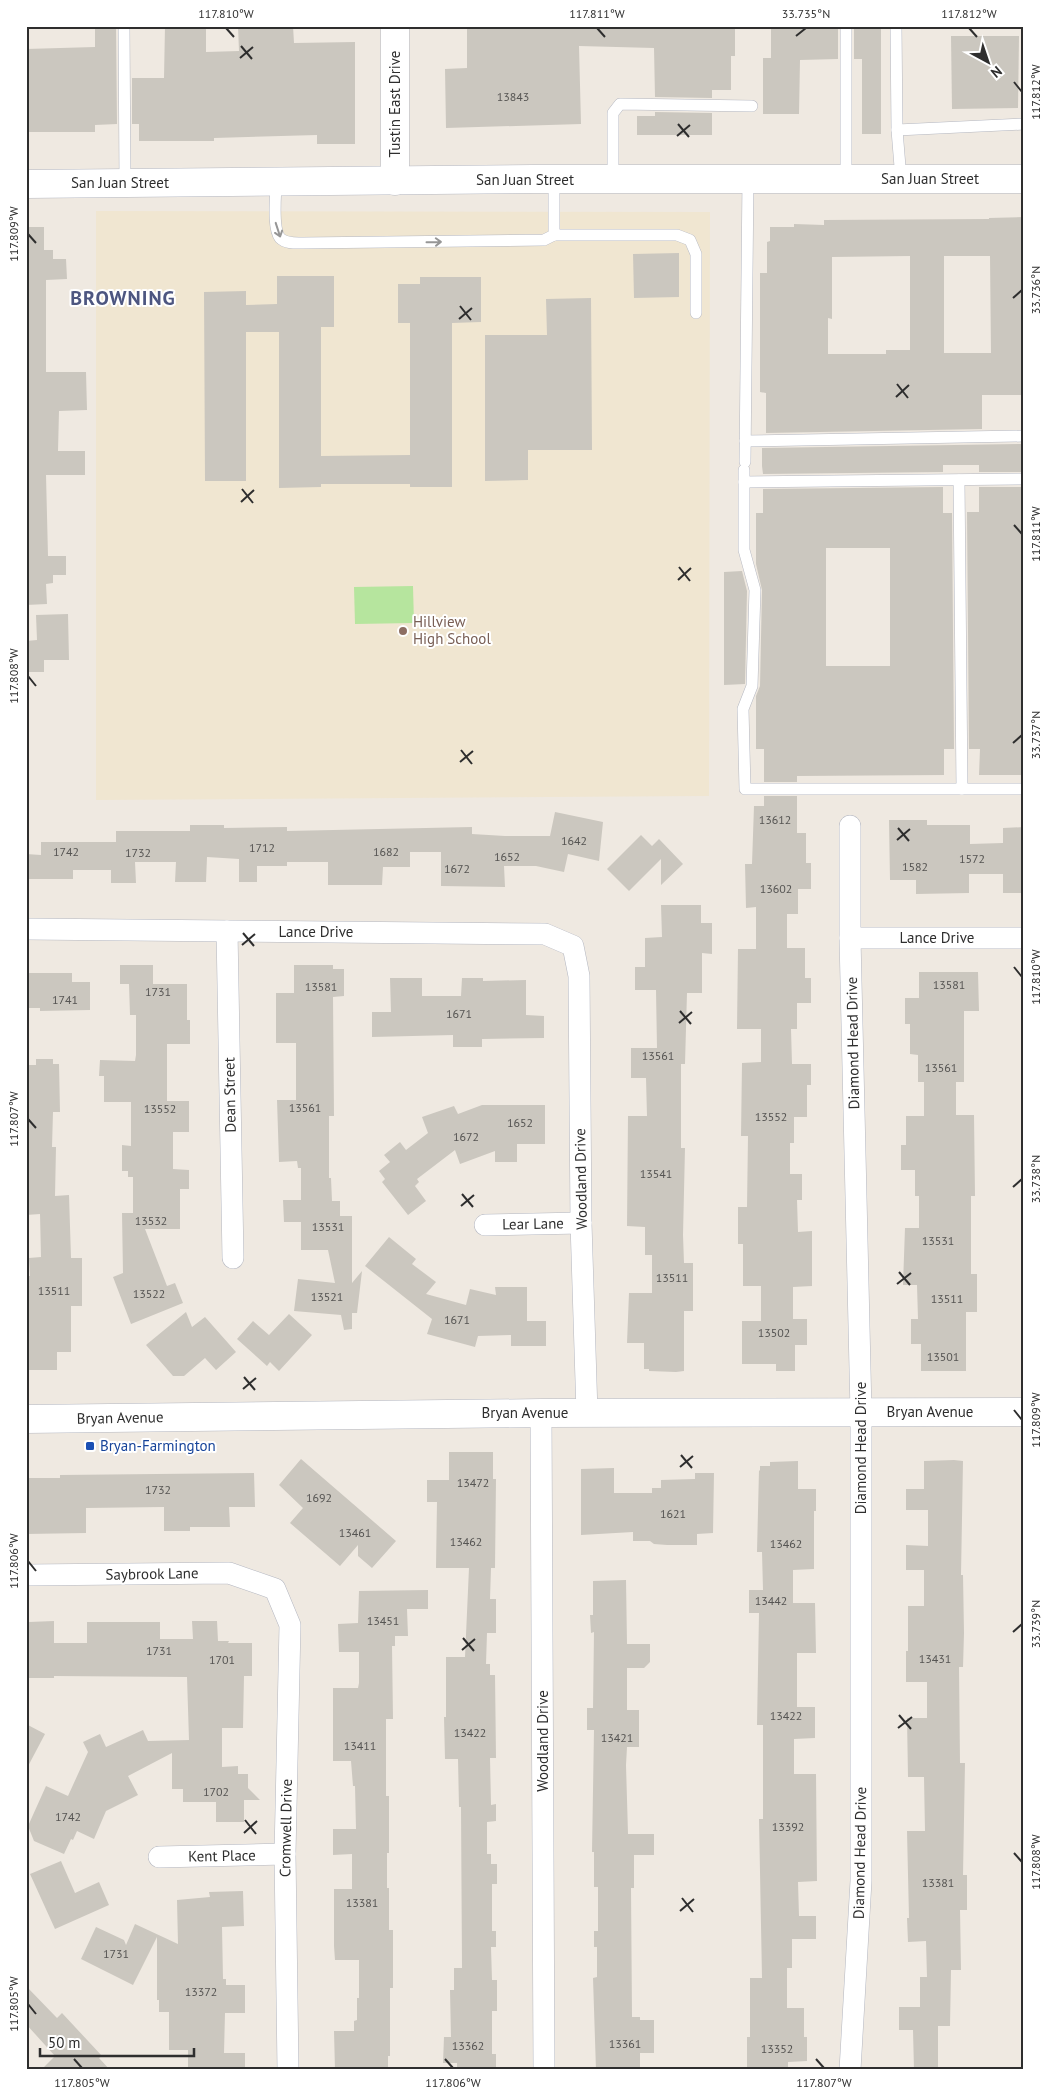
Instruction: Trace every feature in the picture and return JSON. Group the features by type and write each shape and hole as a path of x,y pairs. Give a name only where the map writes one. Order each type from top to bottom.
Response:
{"main road":[{"name":"Tustin East Drive","path":"395,26 395,182"},
{"name":"San Juan Street","path":"26,184 395,182 533,179 554,181 1024,178"},
{"name":"Bryan Avenue","path":"26,1419 541,1413 1024,1412"}],"street":[{"name":"Diamond Head Drive","path":"850,826 850,938 861,1412 861,1881 850,2070"},
{"name":"Lance Drive","path":"26,930 545,934 573,946"},
{"name":"Dean Street","path":"227,931 233,1258"},
{"name":"Lance Drive","path":"850,938 1024,938"},
{"name":"Woodland Drive","path":"573,946 579,976 581,1223 587,1413"},
{"name":"Lear Lane","path":"485,1225 581,1223"},
{"name":"Woodland Drive","path":"541,1413 544,2070"},
{"name":"Saybrook Lane","path":"26,1575 229,1573 275,1589"},
{"name":"Cromwell Drive","path":"275,1589 290,1624 285,1854 288,2070"},
{"name":"Kent Place","path":"159,1857 285,1854"}],"lane":[{"path":"124,26 125,183"},
{"path":"846,26 846,179"},
{"path":"896,26 897,130 901,179"},
{"path":"613,180 613,113 620,104 752,106"},
{"path":"897,130 1024,124"},
{"path":"748,179 744,550 755,590 752,686 743,709 745,789 1024,789"},
{"path":"554,181 554,235"},
{"path":"276,182 276,230 281,238 288,242 544,240 554,235 677,235 690,240 696,254 696,313"},
{"path":"745,441 1024,436"},
{"path":"744,482 1024,479"},
{"path":"959,480 962,789"}],"shaded area":[{"name":"Hillview High School","path":"96,211 710,212 709,796 96,800"}],"green space":[{"path":"413,586 414,623 355,624 354,587"}],"building":[{"path":"95,26 116,26 117,124 95,125 95,132 26,132 26,49 95,47"},
{"path":"165,26 206,26 206,52 239,51 238,26 293,26 294,43 355,42 355,144 317,144 317,135 214,138 214,141 139,141 139,124 132,124 132,78 164,78"},
{"path":"735,26 735,56 731,56 731,90 712,90 712,98 655,97 654,48 579,46 581,124 446,128 445,69 467,68 467,27"},
{"path":"771,26 838,26 838,59 800,60 799,114 763,114 763,58 771,58"},
{"path":"854,26 881,26 881,134 862,134 862,59 854,59"},
{"path":"951,36 1019,36 1018,108 952,109"},
{"path":"655,112 712,113 712,135 637,135 637,116 655,116"},
{"path":"1024,217 1024,395 982,395 982,429 766,433 766,393 760,392 760,273 767,273 767,242 770,241 770,227 794,227 794,224 824,225 824,220","holes":["910,256 910,350 886,350 886,354 828,354 828,318 832,319 832,257","944,256 990,256 991,353 944,353"]},
{"path":"26,227 44,227 44,250 53,250 53,259 66,259 67,279 46,280 46,372 86,372 87,410 59,411 58,451 85,451 85,475 46,475 48,556 66,556 66,575 53,575 53,583 46,584 47,604 26,605"},
{"path":"679,253 679,297 634,298 633,254"},
{"path":"277,276 334,276 334,327 321,327 321,456 410,455 410,323 398,323 398,284 420,284 420,277 481,277 481,322 452,323 452,487 410,487 410,484 321,484 321,487 279,488 279,332 246,332 246,481 205,481 204,292 246,291 246,305 277,304"},
{"path":"591,298 592,450 528,450 528,480 485,481 485,335 547,335 546,299"},
{"path":"1024,444 1023,472 979,472 979,465 943,465 943,472 763,474 762,466 762,448"},
{"path":"943,487 943,513 952,513 954,749 944,749 944,775 797,776 797,782 764,782 764,749 756,749 756,696 760,686 762,590 756,564 756,513 763,513 763,489","holes":["826,548 890,548 890,666 826,666"]},
{"path":"979,487 1023,487 1024,775 979,775 980,749 969,749 967,512 979,512"},
{"path":"742,571 747,591 745,684 724,685 724,572"},
{"path":"68,614 69,660 44,660 44,672 26,672 26,641 37,640 36,615"},
{"path":"764,796 797,796 797,833 806,833 806,863 811,863 811,889 798,889 798,914 787,914 787,948 805,948 805,978 811,978 811,1003 797,1003 797,1029 791,1029 792,1064 811,1064 811,1085 807,1085 807,1117 794,1117 794,1143 790,1143 790,1174 802,1174 802,1200 797,1200 798,1232 812,1231 812,1286 793,1287 793,1319 807,1319 807,1345 795,1345 795,1371 776,1371 776,1364 742,1364 742,1321 761,1321 761,1286 743,1286 743,1244 738,1244 738,1207 747,1207 748,1136 741,1136 742,1063 761,1062 761,1029 737,1029 738,949 756,949 756,907 746,908 745,864 752,864 754,806 764,806"},
{"path":"555,812 603,822 599,861 568,854 564,872 536,866 504,866 505,887 441,886 441,852 410,852 410,867 383,867 382,885 328,885 328,862 287,862 287,866 257,866 257,882 239,882 239,859 207,857 206,882 175,882 176,862 135,862 136,883 111,883 111,870 73,870 73,879 26,879 26,854 41,855 41,842 116,842 116,831 190,831 190,825 224,825 224,828 287,827 287,831 472,827 472,834 550,836"},
{"path":"889,820 927,820 927,825 970,825 970,844 1003,843 1003,828 1024,827 1024,893 1003,893 1003,874 969,874 969,893 916,894 916,880 890,880"},
{"path":"641,835 652,846 659,839 683,864 661,885 661,859 629,891 607,869"},
{"path":"661,905 701,905 701,923 712,923 712,954 702,953 702,993 687,993 685,1064 681,1064 681,1148 685,1148 684,1263 693,1263 693,1311 684,1311 684,1371 676,1372 649,1371 649,1369 644,1369 644,1343 627,1343 629,1293 652,1293 652,1255 645,1255 645,1227 627,1226 628,1116 647,1116 646,1078 631,1078 631,1048 657,1048 656,990 635,990 635,967 645,967 645,938 662,937"},
{"path":"120,965 153,965 153,984 187,984 187,1020 190,1020 190,1044 167,1044 167,1101 189,1101 189,1132 173,1132 173,1169 189,1170 189,1189 180,1189 180,1229 145,1229 167,1286 175,1283 183,1303 131,1324 113,1277 123,1273 122,1213 133,1213 133,1177 128,1177 128,1171 122,1171 122,1145 131,1146 131,1102 104,1102 104,1076 99,1076 100,1060 135,1061 136,1015 130,1015 129,984 120,984"},
{"path":"294,965 333,965 333,969 344,969 344,996 333,997 334,1116 329,1116 329,1178 331,1178 332,1201 340,1201 340,1216 352,1216 352,1283 362,1271 357,1313 352,1313 352,1329 344,1330 341,1315 294,1311 298,1279 335,1283 328,1250 301,1250 301,1222 284,1222 283,1200 301,1200 301,1168 298,1168 297,1161 279,1162 277,1100 296,1100 296,1043 276,1043 276,993 294,993"},
{"path":"919,972 978,972 979,1011 964,1011 964,1082 956,1082 956,1115 974,1115 975,1196 971,1196 971,1274 977,1274 977,1312 966,1312 966,1371 921,1371 921,1344 911,1344 911,1319 918,1319 917,1285 903,1285 905,1228 919,1228 919,1196 915,1196 915,1170 901,1170 901,1145 906,1145 906,1116 924,1116 924,1082 918,1082 918,1055 910,1054 910,1024 905,1024 905,998 919,998"},
{"path":"26,973 72,973 72,982 90,982 90,1010 40,1011 40,1008 26,1008"},
{"path":"390,978 422,978 422,996 461,996 462,978 483,978 483,981 526,980 526,1015 544,1016 544,1038 482,1039 482,1047 453,1047 453,1035 372,1037 372,1012 391,1012"},
{"path":"36,1059 53,1059 53,1064 59,1064 60,1112 53,1112 52,1147 56,1147 55,1196 69,1195 71,1258 82,1258 82,1306 71,1306 71,1352 57,1352 57,1370 29,1370 29,1350 26,1350 26,1276 30,1276 29,1258 41,1257 40,1214 26,1215 26,1065 36,1065"},
{"path":"482,1105 545,1105 545,1144 517,1144 517,1162 495,1162 495,1151 460,1164 455,1150 417,1179 419,1182 415,1186 426,1201 408,1215 382,1182 385,1179 379,1171 390,1162 384,1155 400,1142 406,1150 428,1133 422,1117 454,1106 458,1114"},
{"path":"389,1237 416,1259 412,1264 436,1282 426,1294 466,1305 470,1289 496,1295 495,1287 527,1287 527,1321 546,1321 546,1346 511,1346 511,1335 478,1336 475,1347 427,1334 432,1319 365,1266"},
{"path":"186,1312 192,1327 205,1317 236,1352 216,1370 205,1358 184,1376 173,1376 146,1345"},
{"path":"289,1314 312,1335 279,1371 270,1362 267,1366 237,1339 253,1321 269,1335"},
{"path":"449,1452 493,1452 493,1479 496,1479 495,1568 491,1568 490,1599 496,1599 496,1633 487,1633 486,1664 490,1664 490,1675 495,1675 496,1758 490,1758 491,1805 496,1804 496,1821 487,1822 487,1854 491,1854 491,1864 497,1864 497,1884 492,1884 492,1931 496,1931 496,1947 491,1947 492,1980 497,1980 497,2011 492,2011 492,2054 496,2054 496,2070 457,2070 457,2063 443,2063 444,2037 451,2037 450,1990 454,1990 454,1968 462,1968 461,1807 459,1807 458,1759 445,1759 446,1657 465,1657 469,1568 436,1568 437,1502 427,1502 427,1480 449,1480"},
{"path":"301,1459 396,1541 372,1568 358,1556 358,1545 340,1566 290,1523 303,1508 279,1485"},
{"path":"798,1461 798,1489 816,1489 814,1569 793,1570 793,1603 815,1603 816,1653 797,1653 797,1707 815,1707 815,1738 794,1739 794,1774 816,1774 817,1881 798,1882 799,1916 816,1916 816,1939 792,1939 792,1968 787,1968 787,2008 804,2008 804,2037 807,2037 807,2061 788,2062 788,2070 747,2070 747,2037 750,2037 750,1978 762,1978 759,1819 763,1819 763,1725 757,1725 759,1613 749,1613 749,1590 763,1590 762,1552 757,1552 759,1470 760,1466 770,1466 770,1462"},
{"path":"924,1461 963,1461 961,1575 963,1575 964,1633 963,1667 959,1667 960,1763 965,1763 963,1875 967,1875 967,1910 960,1910 961,1970 951,1970 950,2026 938,2026 938,2070 914,2070 913,2030 899,2030 899,2007 920,2007 920,1977 927,1977 926,1941 908,1942 907,1918 909,1918 907,1831 925,1831 924,1777 908,1777 907,1718 927,1718 927,1682 906,1682 908,1606 924,1606 924,1570 906,1570 906,1545 928,1546 928,1510 906,1510 906,1489 924,1489"},
{"path":"614,1468 614,1493 652,1493 652,1488 661,1488 661,1480 695,1479 695,1473 714,1473 713,1533 697,1534 697,1545 667,1545 654,1544 650,1541 633,1541 633,1532 581,1535 581,1469"},
{"path":"254,1473 255,1507 229,1507 230,1527 190,1527 190,1531 164,1531 164,1507 86,1508 86,1533 26,1534 26,1478 60,1478 60,1475"},
{"path":"626,1580 627,1644 650,1644 650,1662 644,1668 627,1668 627,1710 639,1710 639,1747 627,1747 626,1765 628,1834 654,1834 654,1855 634,1855 634,1888 631,1888 632,2017 640,2017 640,2020 654,2020 654,2053 640,2053 640,2070 596,2070 593,1978 597,1977 597,1947 594,1947 594,1931 598,1931 598,1887 594,1887 594,1852 592,1852 594,1730 587,1730 587,1708 593,1708 594,1632 591,1633 590,1615 593,1615 593,1581"},
{"path":"428,1590 428,1609 407,1609 408,1636 395,1636 395,1646 392,1646 393,1719 386,1719 386,1796 389,1796 387,1888 389,1888 389,1930 393,1930 393,1988 390,1988 390,2056 388,2056 388,2070 335,2070 334,2031 354,2031 354,2021 357,2020 357,1998 359,1998 359,1960 335,1960 334,1946 334,1889 352,1889 352,1854 333,1855 333,1829 356,1829 355,1786 353,1786 351,1761 333,1761 333,1688 358,1688 359,1683 359,1652 339,1652 338,1624 358,1623 359,1591"},
{"path":"54,1621 54,1643 87,1643 87,1622 160,1622 160,1639 193,1639 192,1621 217,1621 218,1641 252,1643 252,1676 244,1676 243,1728 222,1728 222,1767 238,1766 238,1774 248,1774 248,1788 260,1800 244,1800 244,1822 216,1822 216,1802 183,1802 183,1789 172,1789 172,1753 128,1776 138,1795 106,1811 94,1839 77,1831 64,1854 34,1841 28,1826 46,1786 68,1796 88,1752 83,1742 100,1734 106,1747 143,1730 148,1741 189,1740 187,1677 54,1676 54,1678 26,1678 26,1643 29,1643 29,1622"},
{"path":"26,1724 45,1734 26,1770"},
{"path":"61,1861 75,1893 99,1882 109,1905 55,1929 30,1874"},
{"path":"243,1891 244,1926 222,1927 223,1979 226,1979 226,1985 245,1985 245,2013 225,2013 224,2053 245,2053 245,2070 188,2070 188,2050 169,2050 169,2012 159,2012 159,2000 157,2000 157,1937 133,1985 81,1959 96,1927 124,1940 126,1945 135,1924 178,1944 177,1900 210,1897 209,1892"},
{"path":"26,1986 57,2018 62,2013 102,2056 99,2058 110,2070 41,2070 55,2056 26,2024"}],"place":[{"name":"Hillview High School","path":"403,631"},
{"name":"Bryan-Farmington","path":"90,1446"}],"district":[{"name":"BROWNING","path":"123,298"}]}
